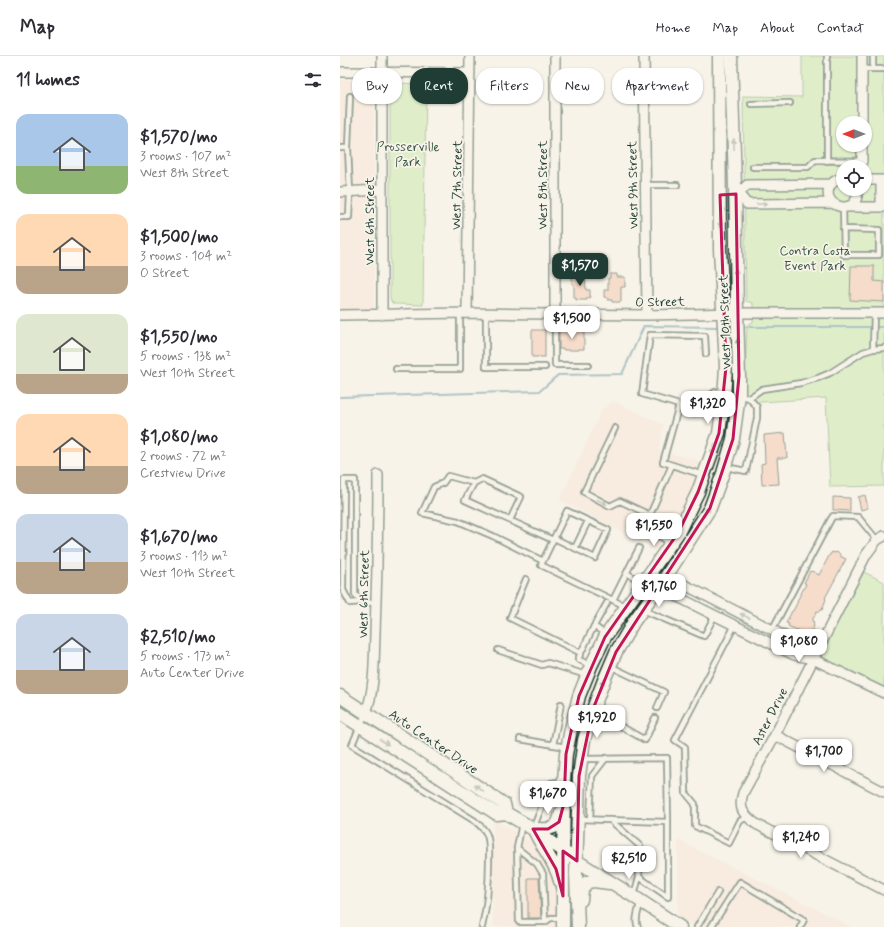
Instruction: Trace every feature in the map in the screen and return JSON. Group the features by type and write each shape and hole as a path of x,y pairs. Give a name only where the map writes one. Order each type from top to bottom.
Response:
{"main road":[{"name":"West 10th Street","path":"563,896 564,781 567,747 580,696 589,671 607,634 678,533 698,492 719,433 726,367 720,249 719,56"},
{"name":"West 10th Street","path":"578,927 576,874 584,819 579,776 584,740 593,709 616,652 634,622 663,581 710,508 733,440 744,396 739,376 737,313 737,194 732,56"},
{"name":"Auto Center Drive","path":"340,696 504,804 506,813"},
{"name":"Auto Center Drive","path":"340,713 497,814 506,813 530,828 577,861 680,927"},
{"path":"530,828 548,829 554,827 559,822 564,802"},
{"path":"530,828 556,869 563,896 563,923"},
{"path":"578,927 582,890 587,882 594,881 612,883"}],"street":[{"name":"West 6th Street","path":"382,56 382,68"},
{"name":"West 7th Street","path":"464,313 470,56"},
{"name":"West 8th Street","path":"555,56 555,314"},
{"name":"West 9th Street","path":"644,56 647,314"},
{"path":"862,56 862,116"},
{"path":"340,72 352,72"},
{"path":"402,72 470,73"},
{"name":"West 6th Street","path":"382,104 382,315"},
{"path":"836,180 831,184 828,195 832,203 836,206 844,207 882,207 882,180"},
{"path":"720,195 737,194 746,185 831,184"},
{"path":"340,192 381,190"},
{"path":"737,194 747,204 832,203"},
{"path":"844,207 850,206 854,203 857,196"},
{"name":"O Street","path":"340,315 464,313 737,313 874,318 884,313"},
{"name":"West 6th Street","path":"366,713 370,703 373,687 378,475"},
{"name":"Aster Drive","path":"746,817 741,807 743,793 775,735 866,554 881,538"},
{"path":"646,579 679,582 796,642 813,659"},
{"path":"663,581 674,595 794,655 813,659 884,693"},
{"path":"775,735 884,792"},
{"path":"746,817 756,824 884,890"}],"lane":[{"path":"827,56 827,160"},
{"path":"873,56 873,69"},
{"path":"862,69 884,69"},
{"path":"340,217 350,217 348,148 350,96"},
{"path":"751,104 790,103"},
{"path":"340,148 348,148"},
{"path":"753,166 808,166 815,160 836,161"},
{"path":"645,185 677,185"},
{"path":"843,229 879,230 879,255 844,255 843,229 844,207"},
{"path":"396,369 460,369 464,313"},
{"path":"486,314 486,367 545,367"},
{"path":"555,314 555,365 588,365"},
{"path":"872,349 874,318"},
{"path":"706,354 705,336 650,335 642,394 679,405 683,409 694,413 701,410 704,400 715,392 724,391"},
{"path":"744,396 762,390 801,383 818,378 830,373 863,352 872,349 884,348"},
{"path":"724,467 746,471 757,418 757,407 744,396"},
{"path":"679,405 663,462 704,475"},
{"path":"615,428 584,492 610,506 620,501 650,515"},
{"path":"672,466 644,528 672,543"},
{"path":"474,483 448,476 443,483 434,487 422,513 458,521 510,544 543,561"},
{"path":"510,520 520,497 482,479 474,483 465,500 510,520 554,539 575,548 594,558 608,530 567,511 554,539 541,565 627,606"},
{"path":"361,602 355,594 355,480 344,480 343,590 350,603 376,603"},
{"path":"772,630 830,519 833,516 858,517 881,538"},
{"path":"575,548 588,521"},
{"path":"613,600 639,548"},
{"path":"627,573 646,579"},
{"path":"526,579 510,618 581,653"},
{"path":"589,671 578,659 607,603"},
{"path":"643,610 704,636 715,615"},
{"path":"735,625 675,740 685,747 686,793 695,804 695,826 729,843 740,821 746,817"},
{"path":"594,626 607,634"},
{"path":"498,650 542,665 548,663 589,671"},
{"path":"610,666 664,692 657,708"},
{"path":"552,745 561,704"},
{"path":"593,709 645,740 655,718"},
{"path":"366,713 352,745 475,821 487,834 489,842 488,883 485,915 482,927"},
{"path":"520,739 567,747"},
{"path":"606,758 592,776 584,819 668,822"},
{"path":"582,759 667,758 668,897 639,877"},
{"path":"563,923 551,918 545,922 519,922 517,848 530,828 551,783 564,781"},
{"path":"610,820 640,846 637,899 638,914 636,924 638,927"},
{"path":"517,848 537,864 544,874 545,922"},
{"path":"711,927 740,882 804,920 800,927"},
{"path":"697,927 718,892"}],"highlighted area":[{"path":"736,194 739,376 733,439 710,508 616,652 593,709 579,776 577,861 563,851 563,896 556,869 533,829 548,829 559,822 564,803 566,754 579,696 605,637 678,533 698,492 719,433 726,367 720,195"}],"shaded area":[{"path":"340,80 352,80 352,104 374,104 374,311 340,311"},
{"path":"613,401 664,425 658,450 706,463 687,510 661,552 560,500 602,409"},
{"path":"495,820 533,843 549,860 558,887 559,927 493,926 493,821"},
{"path":"678,840 852,927 693,927 678,917"}],"green space":[{"name":"Contra Costa Event Park","path":"802,56 884,56 884,486 830,487 826,398 744,403 747,325 753,322 753,303 746,301 743,96 802,97"},
{"name":"Prosserville Park","path":"402,83 410,84 410,104 426,104 423,305 396,304 392,303 390,298 390,104 402,104"},
{"path":"864,572 884,582 884,689 820,656"}],"building":[{"path":"851,266 874,266 874,281 884,282 884,302 850,300"},
{"path":"572,273 585,273 586,290 590,290 590,298 587,298 587,300 576,300 576,298 574,298"},
{"path":"610,274 617,274 617,277 625,277 625,287 621,287 621,302 612,302 612,300 608,300 608,298 604,297 604,290 608,290 608,278 610,278"},
{"path":"564,329 584,330 584,349 559,349 559,330 564,331"},
{"path":"532,330 545,330 545,357 532,357"},
{"path":"785,433 787,458 777,458 779,484 762,485 761,464 765,463 764,435"},
{"path":"865,495 868,508 861,510 858,497"},
{"path":"833,497 850,498 850,511 833,510"},
{"path":"832,552 840,554 840,556 846,559 825,598 826,599 822,610 819,612 817,611 812,621 814,622 814,625 812,631 810,630 808,635 788,626 789,624 786,623 806,584 804,583 810,571 819,575"},
{"path":"528,878 539,878 541,918 528,918"}],"waterway":[{"path":"340,397 540,391 558,375 622,374 644,326 719,327"},
{"path":"741,327 884,327"}]}
